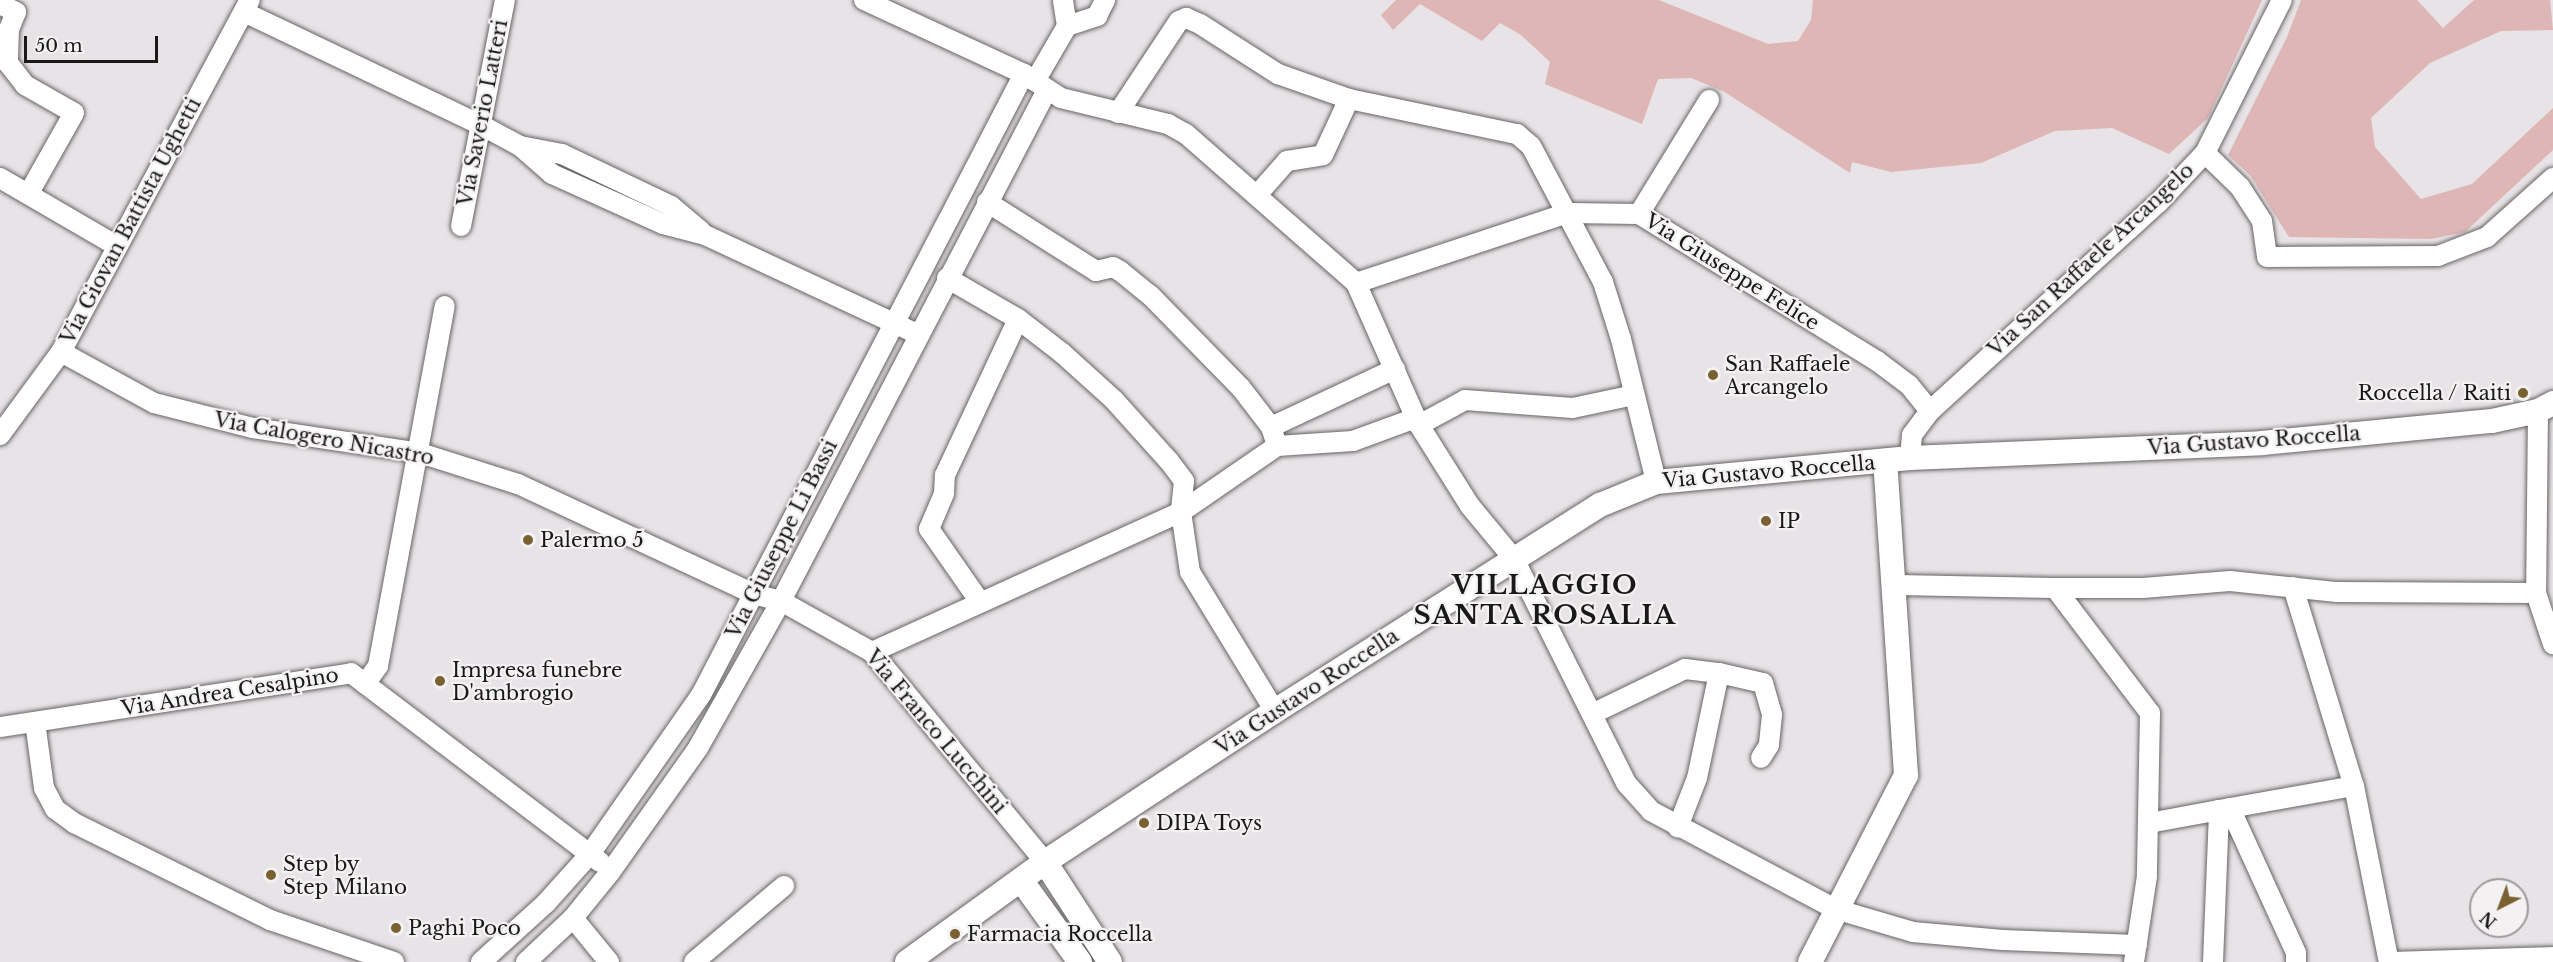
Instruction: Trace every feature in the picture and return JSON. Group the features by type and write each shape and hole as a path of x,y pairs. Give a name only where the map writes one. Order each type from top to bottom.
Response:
{"street":[{"name":"Via Saverio Latteri","path":"461,226 504,0"},
{"path":"864,0 1036,82 1061,98 1168,124 1186,134 1356,283 1418,421 1470,506 1514,559 1594,713 1626,783 1651,811 1835,909 1913,932 2136,954 2147,876 2150,713 2055,588"},
{"path":"1063,0 1066,26 1097,16 1105,0"},
{"name":"Via San Raffaele Arcangelo","path":"1930,411 2158,203 2205,153 2282,0"},
{"path":"0,4 16,12 9,29 9,63 25,85 74,113 29,193"},
{"path":"247,6 520,146 552,174 663,224 705,235 920,335"},
{"name":"Via Giovan Battista Ughetti","path":"0,435 61,352 247,6"},
{"path":"1118,113 1179,21 1186,18 1200,24 1278,74 1349,99 1517,134 1531,146 1603,282 1656,482"},
{"name":"Via Giuseppe Li Bassi","path":"481,962 546,903 590,854 701,694 893,321 1036,82 1066,26"},
{"name":"Via Giuseppe Li Bassi","path":"527,962 573,918 612,871 698,748 782,601 920,335 987,202 1036,82"},
{"path":"1257,195 1287,161 1323,155 1349,99"},
{"path":"1639,214 1709,100"},
{"path":"2205,153 2240,187 2262,221 2267,257 2438,256 2487,237 2553,178"},
{"path":"0,178 117,246"},
{"path":"987,202 1096,270 1113,267 1129,278 1213,357 1271,427 1277,446"},
{"name":"Via Giuseppe Felice","path":"1356,283 1568,213 1639,214 1877,361 1909,385 1930,411"},
{"path":"947,278 1018,319 1114,400 1169,461 1184,481 1181,512 1190,572 1275,711"},
{"path":"365,684 378,666 420,453 445,306"},
{"path":"980,602 929,528 944,494 945,475 1018,319"},
{"name":"Via Calogero Nicastro","path":"61,352 154,403 173,409 253,428 420,453 518,484 754,594 782,601"},
{"path":"1271,427 1395,369"},
{"path":"872,651 1181,512 1277,446 1353,441 1418,421 1465,400 1573,408 1634,395"},
{"path":"2545,407 2536,593 2553,644"},
{"name":"Via Gustavo Roccella","path":"907,962 1045,862 1275,711 1600,505 1656,482 1910,458 2262,443 2492,421 2545,407"},
{"path":"1910,458 1912,435 1930,411"},
{"path":"1810,962 1835,909 1906,775 1885,460"},
{"path":"1895,585 2143,588 2230,581 2337,592 2536,593"},
{"path":"2293,587 2354,786 2391,962 2553,957"},
{"name":"Via Franco Lucchini","path":"782,601 872,651 1045,862"},
{"path":"1594,713 1685,669 1763,682 1772,715 1770,745 1761,758"},
{"name":"Via Andrea Cesalpino","path":"0,727 351,673 612,871"},
{"path":"1678,827 1696,778 1719,673"},
{"path":"35,722 44,788 55,809 74,823 270,920 394,962"},
{"path":"2149,823 2354,786"},
{"path":"2213,962 2225,809"},
{"path":"2225,809 2296,953 2296,962"},
{"path":"1045,862 1110,962"},
{"path":"1021,880 1080,962"},
{"path":"694,962 784,886"},
{"path":"573,918 609,962"}],"shaded area":[{"path":"1396,0 1659,0 1768,44 1798,41 1811,20 1813,0 2262,0 2208,118 2169,154 2112,128 2055,131 1981,163 1891,172 1852,162 1850,173 1723,91 1691,78 1658,79 1642,124 1545,84 1550,62 1521,35 1500,23 1482,41 1420,4 1393,30 1381,15"},
{"path":"2301,0 2417,0 2443,28 2474,0 2550,0 2553,30 2501,31 2430,63 2371,118 2375,147 2421,199 2472,184 2553,108 2553,150 2465,232 2431,239 2289,237 2250,175 2228,155 2287,37"}],"place":[{"name":"San Raffaele Arcangelo","path":"1713,375"},
{"name":"Roccella / Raiti","path":"2523,393"},
{"name":"IP","path":"1766,521"},
{"name":"Palermo 5","path":"528,540"},
{"name":"Impresa funebre D'ambrogio","path":"440,681"},
{"name":"DIPA Toys","path":"1144,823"},
{"name":"Step by Step Milano","path":"271,875"},
{"name":"Paghi Poco","path":"396,928"},
{"name":"Farmacia Roccella","path":"955,934"}],"district":[{"name":"VILLAGGIO SANTA ROSALIA","path":"1545,601"}]}
